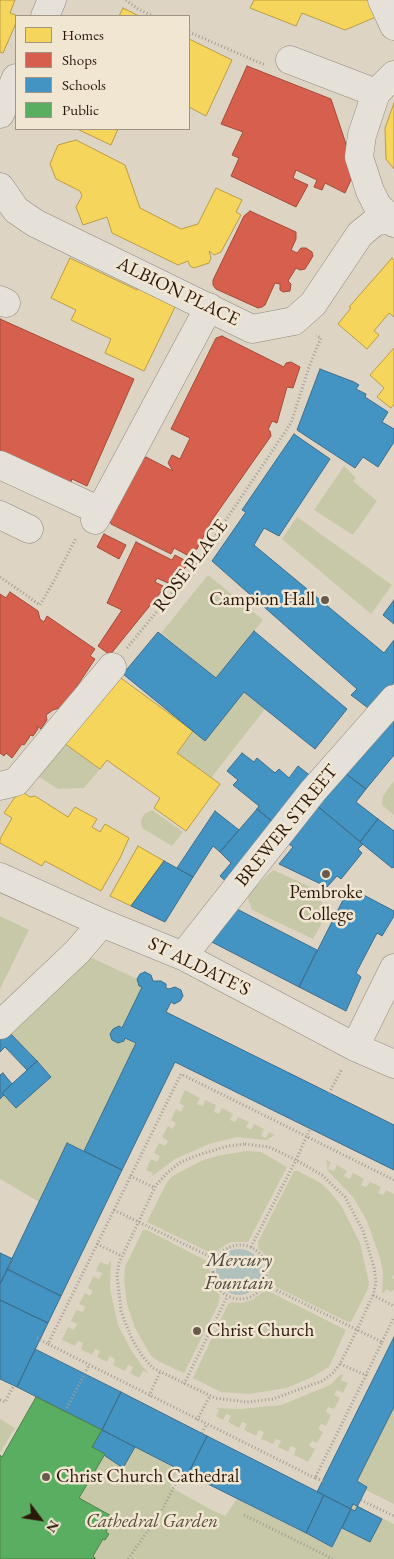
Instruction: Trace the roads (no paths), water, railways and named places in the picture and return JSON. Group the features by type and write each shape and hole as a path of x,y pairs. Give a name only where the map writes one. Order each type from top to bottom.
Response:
{"street":[{"path":"45,15 52,0"},
{"path":"382,0 394,26"},
{"path":"290,60 385,84 362,135 359,157 370,191 377,205 393,221"},
{"path":"0,114 15,80"},
{"name":"ALBION PLACE","path":"0,187 8,209 252,329 294,321 312,304 360,234 376,221 393,221"},
{"path":"0,465 98,516 209,307"},
{"path":"0,515 29,529"},
{"path":"0,786 16,782 112,667"},
{"name":"BREWER STREET","path":"183,956 313,791 394,699"},
{"name":"ST ALDATE'S","path":"0,878 183,956 351,1055 394,1064"},
{"path":"0,1025 77,952 102,923"},
{"path":"351,1055 394,968"}],"water":[{"name":"Mercury Fountain","path":"234,1249 244,1249 258,1259 262,1272 258,1285 252,1291 244,1295 234,1295 220,1285 216,1277 216,1267 226,1253"}],"place":[{"name":"Campion Hall","path":"325,600"},
{"name":"Pembroke College","path":"326,874"},
{"name":"Christ Church","path":"197,1331"},
{"name":"Christ Church Cathedral","path":"46,1477"}],"park label":[{"name":"Cathedral Garden","path":"152,1522"}]}
